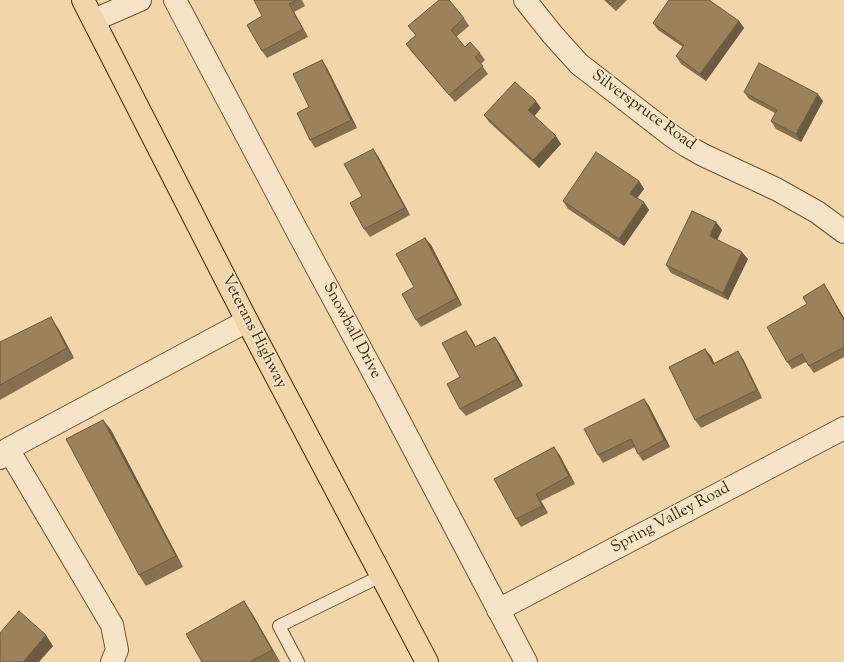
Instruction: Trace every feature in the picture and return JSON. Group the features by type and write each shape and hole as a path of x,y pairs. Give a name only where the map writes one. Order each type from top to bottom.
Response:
{"main road":[{"name":"Veterans Highway","path":"83,0 247,321 427,662"}],"street":[{"path":"94,20 140,0"},
{"name":"Snowball Drive","path":"175,0 526,662"},
{"name":"Silverspruce Road","path":"525,0 552,34 579,64 672,136 703,155 776,189 817,212 844,232"},
{"path":"112,662 116,650 112,625 4,453 247,321"},
{"name":"Spring Valley Road","path":"498,610 844,428"}],"lane":[{"path":"298,662 279,626 382,576"}],"building":[{"path":"254,0 297,0 289,4 303,29 262,51 247,25 262,16"},
{"path":"439,0 449,0 464,18 451,30 465,47 470,42 480,53 475,57 483,66 449,95 406,44 416,35 408,26"},
{"path":"607,0 614,0 611,4"},
{"path":"669,0 709,0 739,21 700,74 676,56 684,45 653,23"},
{"path":"322,60 351,120 310,140 297,113 309,107 293,74"},
{"path":"759,63 818,94 796,134 771,121 777,110 744,92"},
{"path":"515,82 536,101 528,110 556,136 533,160 484,115"},
{"path":"373,149 405,208 364,229 350,203 362,196 344,164"},
{"path":"596,152 639,181 630,194 644,202 619,239 563,201"},
{"path":"692,211 716,222 710,236 742,252 723,293 666,265"},
{"path":"425,238 457,298 416,320 402,294 414,287 396,254"},
{"path":"824,284 844,320 844,347 809,366 802,354 787,362 767,327 807,304 803,297"},
{"path":"51,317 67,348 0,385 0,342"},
{"path":"466,331 475,347 495,337 517,379 460,409 447,384 460,377 442,343"},
{"path":"705,349 713,364 738,351 757,390 695,420 669,367"},
{"path":"644,399 664,440 638,454 631,439 598,455 584,429"},
{"path":"103,420 176,556 139,575 66,439"},
{"path":"554,447 569,476 536,494 542,506 516,519 494,479"},
{"path":"244,601 272,650 250,662 202,662 186,634"},
{"path":"19,611 46,635 23,662 0,662 0,633"}]}
